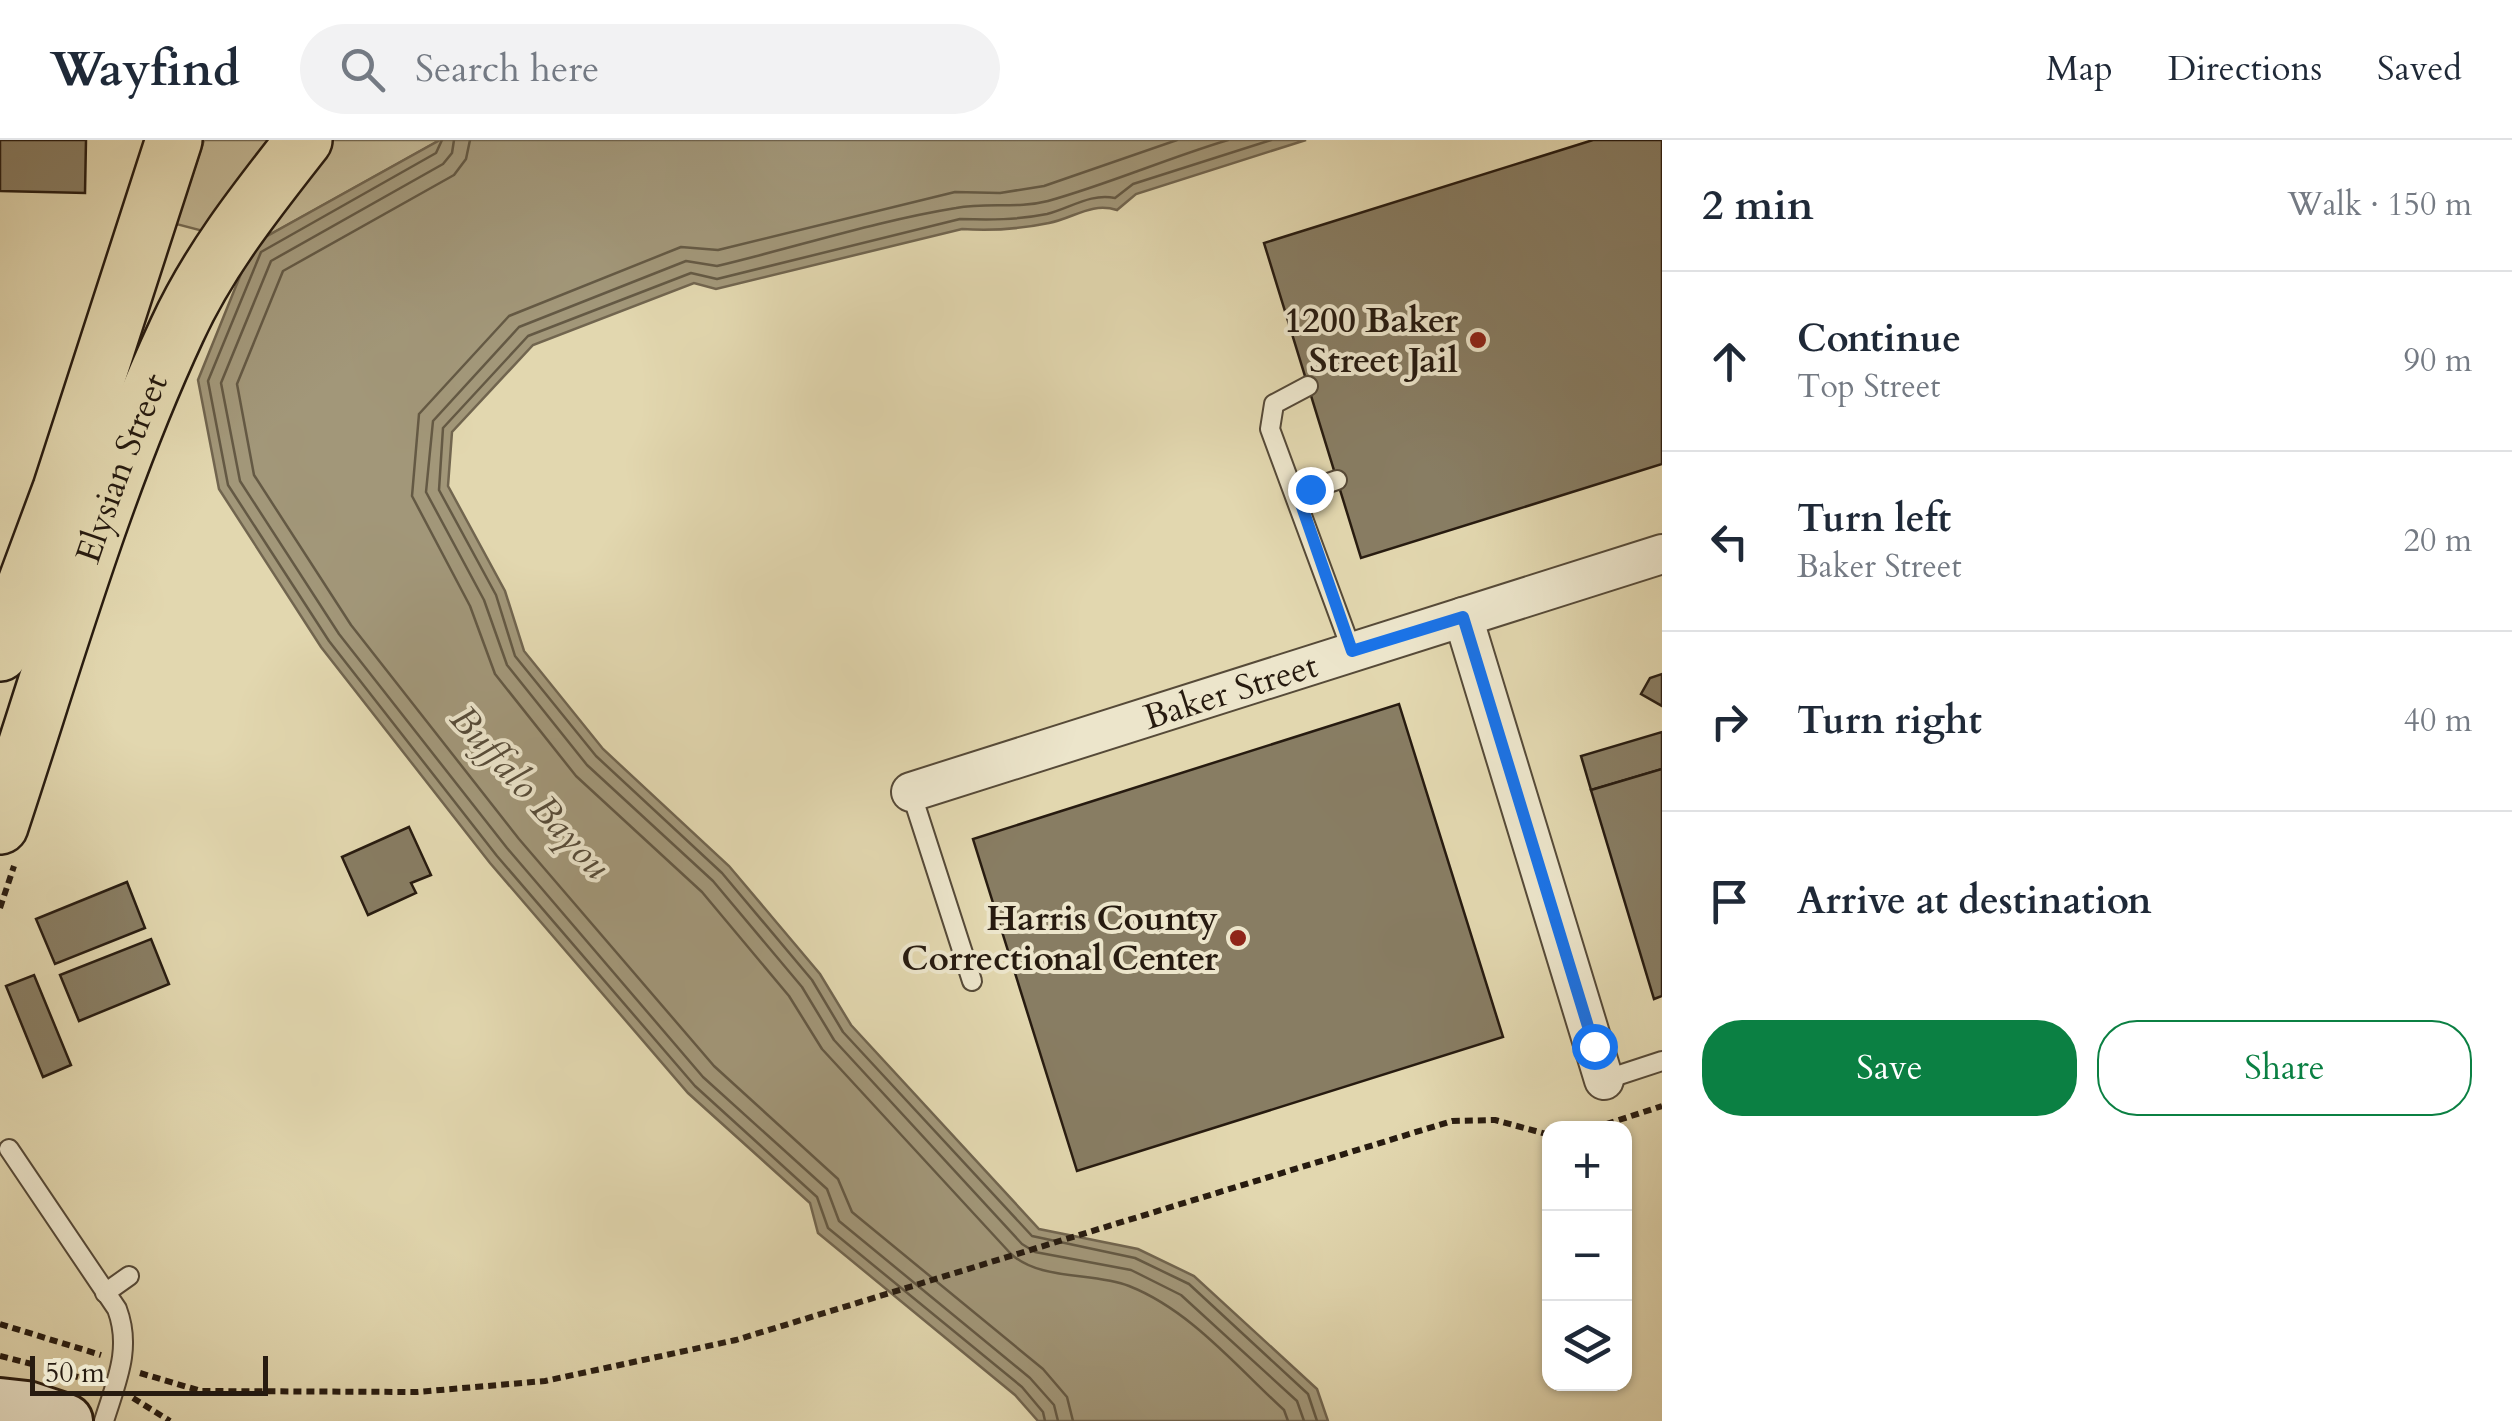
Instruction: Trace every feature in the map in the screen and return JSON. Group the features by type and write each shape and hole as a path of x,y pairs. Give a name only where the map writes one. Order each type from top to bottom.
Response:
{"main road":[{"name":"Elysian Street","path":"0,826 174,140"},
{"name":"Elysian Street","path":"0,653 237,225 304,140"},
{"path":"0,1405 27,1408 66,1421"}],"street":[{"name":"Baker Street","path":"911,792 1662,554"},
{"path":"1463,617 1604,1080"}],"lane":[{"path":"1308,386 1285,394 1274,404 1270,429 1301,504 1352,651"},
{"path":"1301,504 1310,489 1338,480"},
{"path":"911,792 972,981"},
{"path":"1604,1080 1662,1060"},
{"path":"8,1149 105,1292 124,1329 126,1350 104,1421"},
{"path":"105,1292 129,1276"}],"path":[{"path":"1616,1121 1662,1106"},
{"path":"145,1376 201,1392 479,1390 545,1381 736,1340 1452,1121 1495,1120 1542,1133"},
{"path":"0,1324 96,1353"}],"shaded area":[{"path":"204,140 440,140 253,244 176,224"}],"water":[{"name":"Buffalo Bayou","path":"440,140 1306,140 1136,194 1117,210 1091,209 1027,227 962,229 716,289 694,283 533,345 452,432 448,486 505,591 524,651 603,749 729,866 820,974 851,1025 1039,1229 1138,1249 1194,1276 1317,1389 1328,1421 1038,1421 1015,1395 818,1233 810,1203 688,1093 490,863 321,647 219,489 198,380 253,244"}],"building":[{"path":"0,140 86,140 85,193 0,191"},
{"name":"1200 Baker Street Jail","path":"1593,140 1662,140 1662,464 1361,558 1264,243"},
{"path":"1662,674 1662,706 1641,694 1650,678"},
{"name":"Harris County Correctional Center","path":"1399,704 1503,1037 1077,1171 973,839"},
{"path":"1662,732 1662,769 1591,790 1581,756"},
{"path":"1662,769 1662,996 1654,999 1591,790"},
{"path":"409,827 431,875 411,883 416,893 368,915 342,857"},
{"path":"127,882 145,928 55,964 36,919"},
{"path":"151,939 169,984 79,1021 60,975"},
{"path":"34,975 71,1065 43,1077 6,986"}],"place":[{"name":"1200 Baker Street Jail","path":"1478,340"},
{"name":"Harris County Correctional Center","path":"1238,938"}],"route":[{"path":"1310,489 1301,504 1352,651 1463,617 1594,1046"}]}
